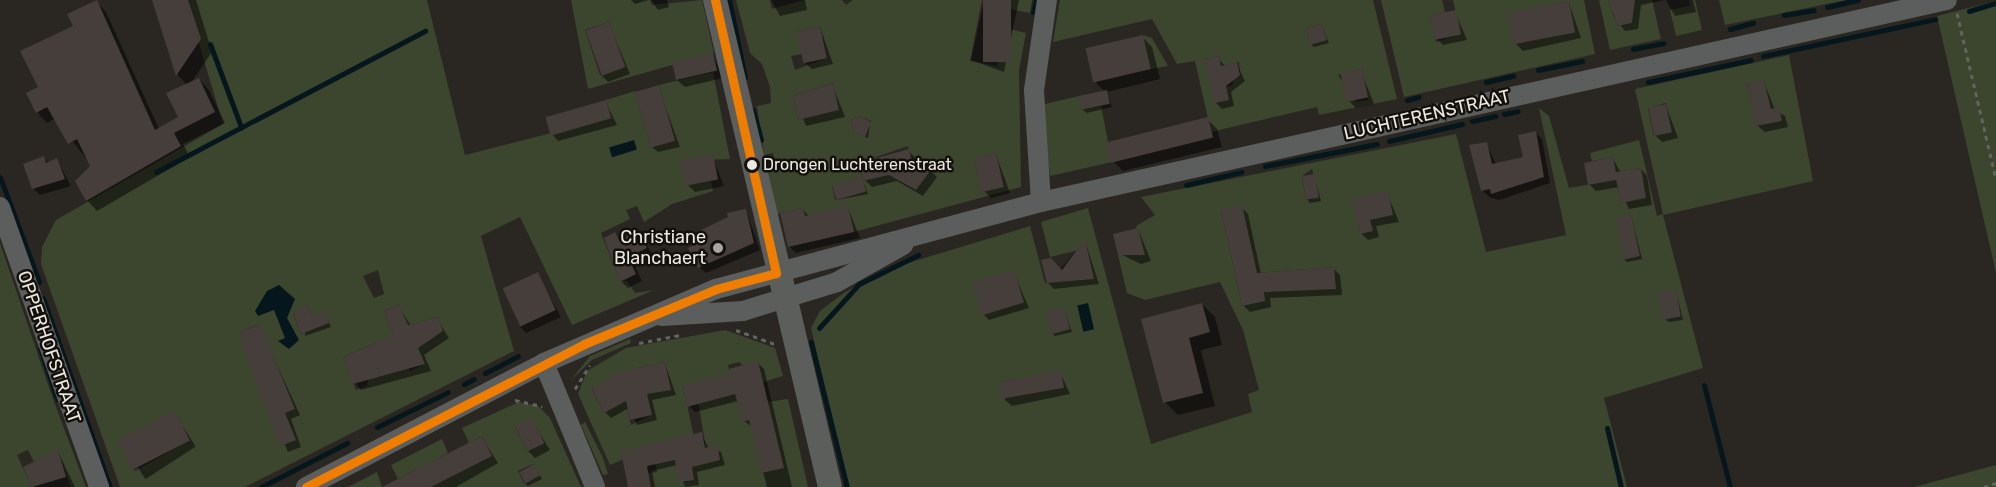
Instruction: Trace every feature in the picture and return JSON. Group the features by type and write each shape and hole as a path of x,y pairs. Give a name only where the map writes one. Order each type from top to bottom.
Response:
{"main road":[{"path":"716,0 782,299 830,487"}],"street":[{"path":"1041,202 1034,90 1047,0"},
{"name":"LUCHTERENSTRAAT","path":"306,487 544,363 656,317 716,289 910,240 1041,202 1947,0"},
{"name":"OPPERHOFSTRAAT","path":"0,207 99,487"},
{"name":"LUCHTERENSTRAAT","path":"656,317 743,310 782,299 837,282 910,240"},
{"path":"544,363 595,487"}],"path":[{"path":"1954,0 1996,179"},
{"path":"723,326 779,348"},
{"path":"631,345 688,333"},
{"path":"576,396 580,373 596,360"},
{"path":"504,405 524,399 545,408"},
{"path":"1984,487 1996,483"}],"green space":[{"path":"186,0 427,0 465,155 611,118 606,100 635,91 651,147 674,141 659,85 713,72 730,159 681,161 687,185 711,181 713,191 672,204 644,222 637,206 626,210 630,219 601,233 620,281 627,281 635,293 654,290 572,325 520,217 481,236 514,351 245,487 120,487 41,264 42,247 56,220 223,124","holes":["378,270 384,294 374,298 363,276","399,305 405,326 437,317 443,331 417,348 425,364 410,371 384,311","308,306 316,328 301,334 293,313","259,324 295,409 272,418 239,333","375,343 367,386 356,390 343,357","175,412 190,440 135,471 119,441"]},
{"path":"571,0 650,0 652,5 702,0 714,53 588,89","holes":["609,22 624,67 600,75 585,30"]},
{"path":"736,0 770,0 772,9 805,0 842,0 846,5 853,0 982,0 970,61 997,66 1005,28 1026,33 1019,70 1021,187 854,232 805,216 803,208 777,214 767,169 776,166 773,153 764,155 757,106 771,103 770,87 762,64 750,53","holes":["820,26 827,58 795,70 791,56 802,54 797,31","833,83 839,110 798,120 793,96","861,117 871,121 865,136 854,132 851,120","908,146 911,158 931,170 916,190 889,175 863,181 866,191 835,200 832,186 862,177 859,163","996,153 1004,186 982,192 974,159"]},
{"path":"1011,0 1032,0 1030,13 1009,9"},
{"path":"1060,0 1373,0 1397,99 1319,115 1317,107 1211,132 1195,61 1177,64 1152,19 1053,42","holes":["1321,24 1326,40 1310,44 1306,28","1219,56 1221,66 1239,62 1240,75 1232,77 1233,85 1215,89 1205,59","1362,69 1368,100 1356,102 1338,75"]},
{"path":"1381,0 1442,0 1445,12 1430,16 1436,42 1461,34 1453,0 1584,0 1595,54 1404,97","holes":["1569,1 1575,32 1515,44 1509,15"]},
{"path":"1599,0 1608,0 1618,26 1632,23 1635,0 1652,0 1661,39 1610,50"},
{"path":"1689,0 1695,0 1702,30 1676,36 1670,10 1690,6"},
{"path":"1719,0 1846,0 1725,25"},
{"path":"1996,1 1996,273 1937,16"},
{"path":"1143,35 1152,38 1168,66 1151,69"},
{"path":"1789,55 1813,181 1663,215 1703,368 1604,398 1627,487 847,487 811,328 820,311 845,292 895,267 1030,226 1045,283 1094,279 1087,248 1050,257 1041,222 1088,208 1151,444 1252,412 1248,394 1259,390 1243,330 1220,282 1145,300 1127,293 1118,255 1145,255 1136,226 1155,215 1141,197 1456,134 1486,252 1566,235 1539,108 1549,116 1569,188 1616,180 1621,203 1646,198 1641,168 1616,172 1613,157 1592,161 1590,153 1639,140 1657,216 1663,214 1635,89","holes":["1764,81 1771,109 1782,121 1757,126 1747,84","1666,103 1672,131 1654,136 1648,108","1312,169 1319,198 1306,200 1302,176","1353,199 1393,215 1370,220 1372,231 1360,233","1221,210 1257,273 1334,267 1264,292 1242,306"]},
{"path":"1079,96 1082,110 1101,106 1112,162 1050,176 1041,105"},
{"path":"0,243 53,399 86,487 71,487 58,451 34,462 28,450 17,455 32,487 0,487"},
{"path":"725,330 775,348 783,376 763,382 739,362 728,365 743,421 770,415 768,402 788,399 808,487 651,487 648,473 657,472 652,447 610,465 578,394 587,371 626,348","holes":["665,362 670,383 647,394 637,368","616,376 628,400 604,413 592,389","695,383 705,443 696,446 683,386","648,399 651,415 631,425 626,403","777,439 784,468 762,473"]},
{"path":"630,339 631,343 592,360 570,381 590,356"},
{"path":"519,402 538,406 550,418 581,487 429,487 415,470 398,479 391,465 442,439 448,453 432,462 492,456 482,436 469,443 462,428","holes":["532,419 544,443 527,451 515,427","533,464 540,475 524,483 518,471"]},
{"path":"585,422 603,458 608,474 603,475 581,425"},
{"path":"1996,465 1996,487 1914,487"},
{"path":"377,472 382,487 348,487 350,486"}],"shaded area":[{"path":"634,140 637,150 612,157 609,148"},
{"path":"279,285 295,299 287,318 299,340 289,349 278,341 285,338 274,310 258,316 255,311 267,291"},
{"path":"1088,303 1094,329 1083,332 1077,305"}],"building":[{"path":"97,0 155,130 178,117 166,93 199,78 215,112 174,133 181,146 86,201 75,181 90,166 77,139 68,144 47,107 36,113 26,93 38,87 20,51 73,26 67,14"},
{"path":"152,0 188,0 201,39 176,76"},
{"path":"983,0 1011,0 1011,62 983,62"},
{"path":"1608,0 1635,0 1632,23 1618,26"},
{"path":"1569,1 1575,32 1514,44 1508,13"},
{"path":"1456,10 1461,34 1435,40 1430,16"},
{"path":"609,22 625,67 602,76 586,31"},
{"path":"1321,24 1327,40 1310,45 1306,28"},
{"path":"820,26 827,58 803,63 797,31"},
{"path":"1143,35 1151,69 1093,82 1086,48"},
{"path":"713,53 717,71 676,80 672,62"},
{"path":"1219,56 1221,66 1237,62 1240,75 1226,86 1229,100 1215,103 1204,59"},
{"path":"1362,69 1368,97 1347,102 1340,74"},
{"path":"1764,80 1771,109 1779,107 1782,121 1756,126 1747,84"},
{"path":"833,83 839,110 798,120 793,96"},
{"path":"659,85 675,141 651,148 635,92"},
{"path":"1107,90 1110,104 1082,110 1079,96"},
{"path":"606,100 611,118 551,136 545,117"},
{"path":"1666,104 1672,132 1654,136 1648,108"},
{"path":"861,117 871,122 865,137 854,132 851,120"},
{"path":"1208,117 1213,137 1111,163 1106,142"},
{"path":"1536,131 1544,177 1491,194 1490,189 1481,191 1469,145 1487,142 1492,164 1523,157 1518,135"},
{"path":"909,149 911,158 931,170 916,190 889,175 863,181 859,163"},
{"path":"996,153 1004,187 981,192 974,158"},
{"path":"713,154 718,180 686,186 681,160"},
{"path":"44,156 46,163 57,158 65,179 32,189 23,164"},
{"path":"1613,157 1616,172 1641,168 1646,198 1621,203 1616,180 1588,185 1584,163"},
{"path":"1315,174 1319,198 1306,200 1302,176"},
{"path":"862,177 866,191 836,200 832,186"},
{"path":"1388,191 1393,215 1370,220 1373,231 1360,234 1352,199"},
{"path":"1242,205 1257,273 1334,267 1336,289 1264,292 1265,301 1242,306 1221,210"},
{"path":"848,206 854,232 788,247 780,213 803,208 805,216"},
{"path":"746,209 754,243 698,268 688,248 702,241 697,232 728,217 727,213"},
{"path":"1631,214 1640,256 1624,259 1615,217"},
{"path":"1138,228 1145,255 1118,255 1113,234"},
{"path":"639,231 647,248 628,257 636,274 620,282 604,238 615,232 619,240"},
{"path":"1085,239 1094,279 1047,283 1041,260 1051,258 1062,270"},
{"path":"1014,270 1024,303 982,315 972,283"},
{"path":"538,272 556,310 520,327 503,288"},
{"path":"1676,289 1681,317 1663,320 1658,292"},
{"path":"1202,303 1210,332 1189,338 1203,393 1163,403 1141,319"},
{"path":"399,305 408,325 437,317 443,331 418,348 425,364 353,384 343,357 394,335 384,311"},
{"path":"308,306 312,315 325,311 329,323 301,334 293,312"},
{"path":"1064,307 1070,329 1052,334 1046,312"},
{"path":"260,324 295,409 285,413 296,440 280,446 238,333"},
{"path":"758,361 784,468 762,473 749,420 743,422 735,394 687,407 683,385 730,375 729,369"},
{"path":"665,362 671,390 647,394 652,415 630,420 626,401 604,413 592,388 619,372"},
{"path":"1061,371 1064,388 1002,399 999,382"},
{"path":"175,411 190,440 133,469 118,440"},
{"path":"532,418 544,443 527,451 515,426"},
{"path":"702,432 705,448 717,444 720,460 692,467 694,480 678,482 675,460 647,466 651,487 628,487 621,451"},
{"path":"482,436 492,456 431,487 382,487"},
{"path":"58,450 66,477 32,487 23,467"},
{"path":"534,464 540,475 525,484 519,472"}],"waterway":[{"path":"729,0 745,77"},
{"path":"1033,12 1036,0"},
{"path":"1827,7 1858,0"},
{"path":"1969,11 1996,3"},
{"path":"1784,15 1814,10"},
{"path":"1763,56 1935,19"},
{"path":"1730,29 1753,23"},
{"path":"156,172 425,31"},
{"path":"1633,49 1663,43"},
{"path":"210,44 241,127"},
{"path":"1648,82 1751,60"},
{"path":"1538,70 1582,61"},
{"path":"1486,82 1513,76"},
{"path":"1407,100 1419,97"},
{"path":"753,110 761,140"},
{"path":"1504,114 1518,111"},
{"path":"1472,121 1495,116"},
{"path":"1389,141 1462,124"},
{"path":"1265,166 1377,144"},
{"path":"1186,185 1241,172"},
{"path":"0,177 39,282"},
{"path":"819,328 859,284 918,255"},
{"path":"43,298 110,487"},
{"path":"811,342 847,487"},
{"path":"40,348 57,399"},
{"path":"485,373 518,356"},
{"path":"464,384 474,379"},
{"path":"1704,385 1730,487"},
{"path":"377,427 448,392"},
{"path":"1607,428 1621,487"},
{"path":"261,487 347,443"}],"transit line":[{"path":"715,0 776,273"},
{"path":"306,487 584,344 716,289 776,273"}],"place":[{"name":"Drongen Luchterenstraat","path":"752,165"},
{"name":"Christiane Blanchaert","path":"718,248"}]}
